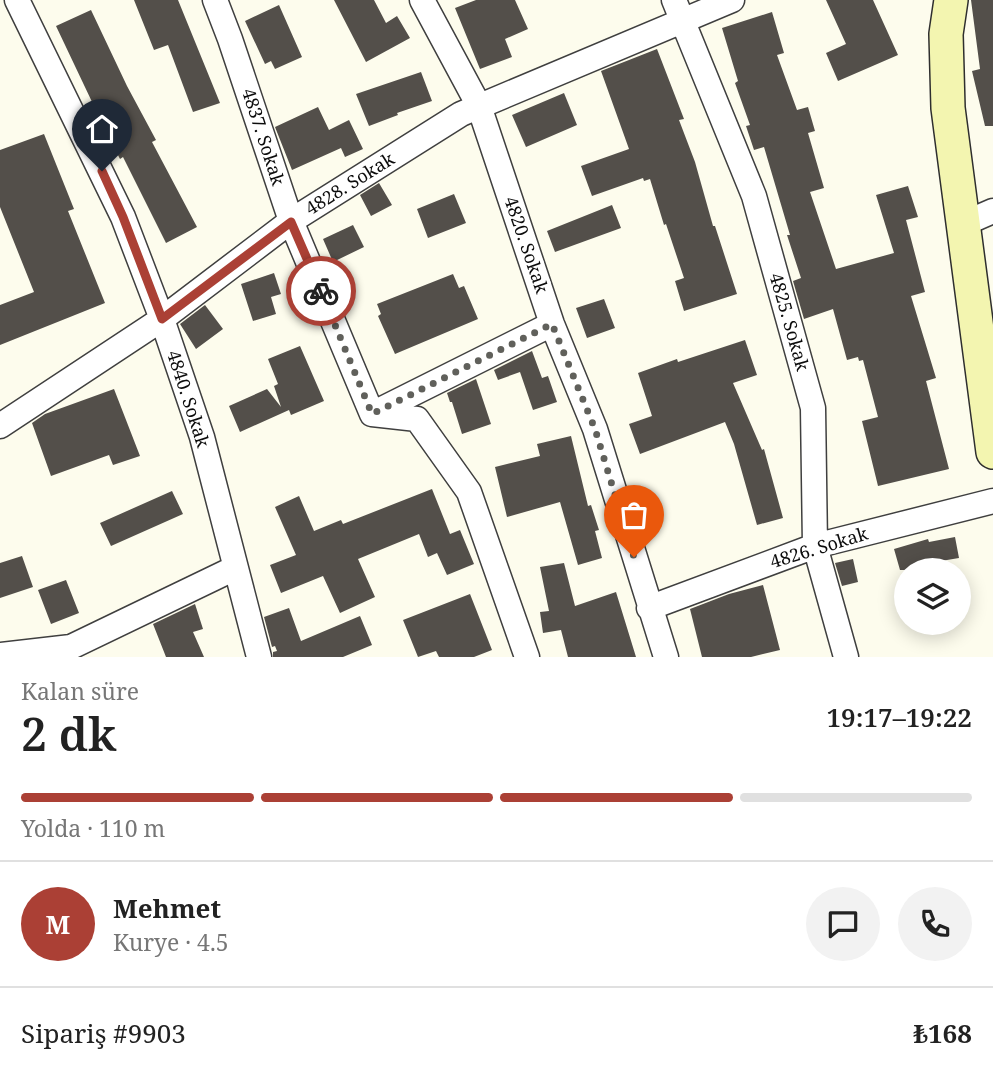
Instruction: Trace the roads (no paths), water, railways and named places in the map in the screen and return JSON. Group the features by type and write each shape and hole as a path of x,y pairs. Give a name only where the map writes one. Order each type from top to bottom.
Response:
{"street":[{"name":"4840. Sokak","path":"16,0 123,217 162,319 202,438 259,657"},
{"name":"4837. Sokak","path":"215,0 291,222 372,414"},
{"name":"4820. Sokak","path":"422,0 479,106 552,324 595,429 666,657"},
{"name":"4828. Sokak","path":"0,426 162,319 291,222 461,114 679,10 732,0"},
{"path":"951,0 946,34 948,108 993,452"},
{"name":"4825. Sokak","path":"679,10 754,196 813,408 815,547 846,657"},
{"path":"963,224 993,211"},
{"path":"372,414 552,324"},
{"path":"372,414 417,419 469,492 527,657"},
{"name":"4826. Sokak","path":"649,608 815,547 993,501"},
{"path":"0,655 71,647 235,568"}]}
